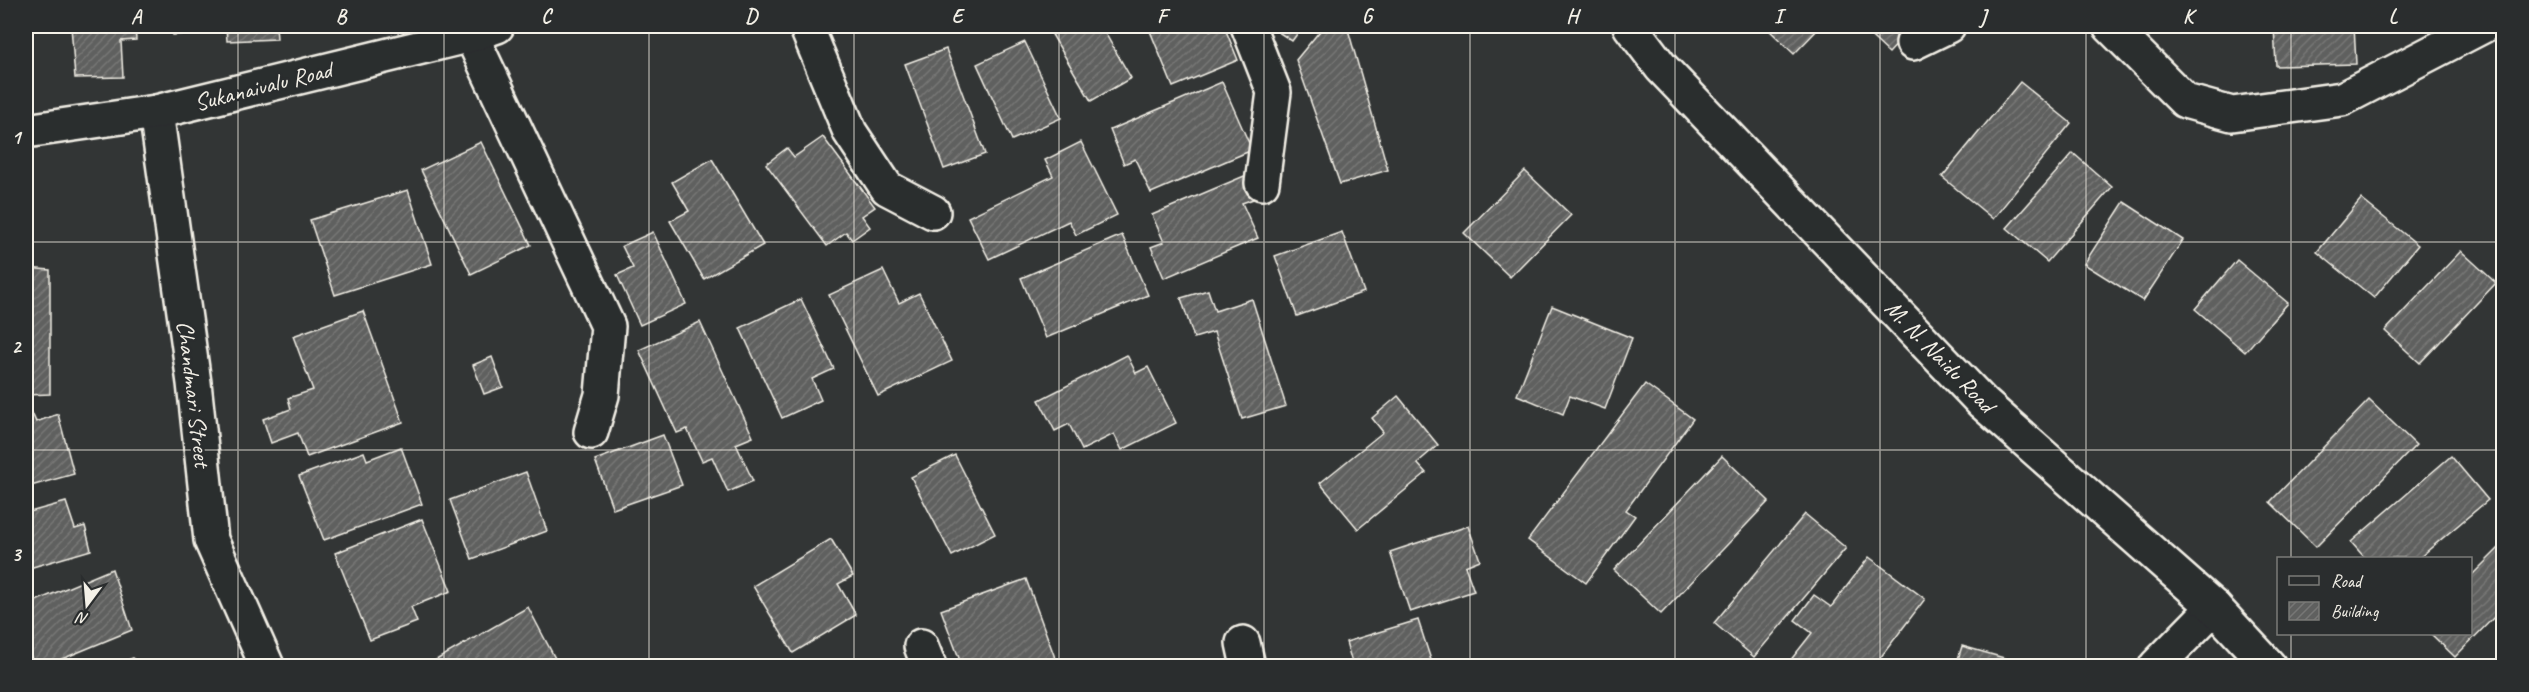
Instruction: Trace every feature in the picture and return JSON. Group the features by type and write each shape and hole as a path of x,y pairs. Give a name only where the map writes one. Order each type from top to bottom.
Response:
{"street":[{"path":"806,26 850,132 887,188 933,212"},
{"path":"1248,26 1274,92 1262,183"},
{"name":"M. N. Naidu Road","path":"1630,26 1661,67 1983,402 2214,607 2269,666"},
{"path":"1913,43 1948,26"},
{"path":"2110,26 2185,101 2232,114 2342,99 2483,26"},
{"path":"2493,26 2504,27"},
{"path":"484,30 608,326 602,395 591,432"},
{"name":"Sukanaivalu Road","path":"26,131 156,112 484,30"},
{"name":"Chandmari Street","path":"156,112 194,383 211,540 267,666"},
{"path":"2156,666 2214,607"}],"building":[{"path":"71,26 135,26 136,40 121,41 123,77 75,78"},
{"path":"172,26 212,26 213,32 173,35"},
{"path":"226,26 276,26 277,39 227,41"},
{"path":"1047,26 1101,26 1131,78 1091,101"},
{"path":"1148,26 1209,26 1210,30 1224,26 1238,60 1173,87"},
{"path":"1269,26 1303,26 1292,41"},
{"path":"1324,26 1347,26 1388,170 1340,184 1296,60"},
{"path":"1765,26 1821,26 1794,54"},
{"path":"1860,26 1914,26 1889,53"},
{"path":"2274,26 2354,26 2356,64 2276,66"},
{"path":"1025,42 1061,118 1012,140 977,64"},
{"path":"946,49 985,154 944,169 905,64"},
{"path":"1222,82 1252,150 1151,193 1135,159 1124,164 1110,130"},
{"path":"2020,82 2071,123 1993,219 1942,177"},
{"path":"823,137 875,207 862,216 870,227 852,240 846,232 827,246 766,164 787,148 794,157"},
{"path":"481,142 531,245 471,274 421,170"},
{"path":"1081,142 1117,215 1076,235 1069,221 989,259 968,217 1053,176 1045,160"},
{"path":"2073,153 2112,187 2047,262 2007,228"},
{"path":"712,159 763,245 704,279 670,221 689,211 672,182"},
{"path":"1525,171 1571,215 1510,277 1464,233"},
{"path":"1249,174 1259,197 1242,203 1258,238 1164,278 1151,247 1164,242 1152,215"},
{"path":"408,190 432,264 335,295 310,220"},
{"path":"2361,199 2418,245 2374,298 2317,252"},
{"path":"2124,202 2183,240 2143,301 2084,264"},
{"path":"653,232 686,304 640,325 617,275 633,268 622,246"},
{"path":"1342,232 1364,292 1297,316 1275,256"},
{"path":"1122,235 1148,295 1046,338 1021,278"},
{"path":"2461,251 2496,283 2420,363 2385,331"},
{"path":"2237,260 2288,303 2245,352 2195,309"},
{"path":"26,268 50,270 50,394 26,395"},
{"path":"883,270 899,303 919,293 952,361 878,396 829,295"},
{"path":"1208,290 1215,311 1252,299 1286,406 1242,419 1214,332 1194,338 1181,298"},
{"path":"801,299 834,369 812,379 821,400 782,418 740,328"},
{"path":"1552,306 1632,338 1605,409 1570,396 1563,414 1517,395"},
{"path":"363,311 403,422 307,457 298,433 271,443 263,419 291,409 288,398 313,390 293,336"},
{"path":"700,322 753,437 736,444 753,481 728,492 712,457 702,461 687,429 677,433 639,350"},
{"path":"1127,355 1136,373 1148,367 1176,423 1122,450 1114,434 1082,450 1069,424 1055,431 1039,400"},
{"path":"492,357 503,387 484,394 473,365"},
{"path":"1645,384 1693,419 1626,510 1635,516 1586,583 1528,540"},
{"path":"1398,396 1438,445 1417,463 1426,473 1358,529 1320,483 1383,432 1372,418"},
{"path":"2369,400 2416,445 2316,547 2270,502"},
{"path":"32,413 36,422 58,414 74,474 27,487 31,501 26,502 26,415"},
{"path":"663,435 682,485 613,509 595,460"},
{"path":"401,447 422,504 324,540 299,476 364,452 367,460"},
{"path":"955,455 995,534 952,556 911,477"},
{"path":"1722,456 1769,501 1661,614 1614,570"},
{"path":"2451,456 2488,500 2420,557 2364,557 2351,542"},
{"path":"526,472 547,531 472,559 450,500"},
{"path":"66,502 75,529 85,526 91,550 26,569 26,513"},
{"path":"1805,514 1846,548 1754,657 1714,623"},
{"path":"422,519 451,591 411,607 417,622 370,640 335,553"},
{"path":"1468,526 1480,560 1465,566 1474,591 1410,612 1390,552"},
{"path":"831,539 853,576 838,584 856,615 793,653 753,586"},
{"path":"2504,543 2504,607 2455,657 2432,635 2472,635 2472,575"},
{"path":"1869,557 1925,599 1874,666 1786,666 1812,633 1795,620 1814,595 1831,607"},
{"path":"112,569 132,630 45,666 34,666 26,641 26,605"},
{"path":"1026,579 1058,666 962,666 941,610"},
{"path":"528,607 559,666 430,666 429,664"},
{"path":"1418,620 1433,666 1353,666 1346,642"},
{"path":"1962,646 2032,666 1956,666"},
{"path":"133,658 137,666 112,666"}]}
